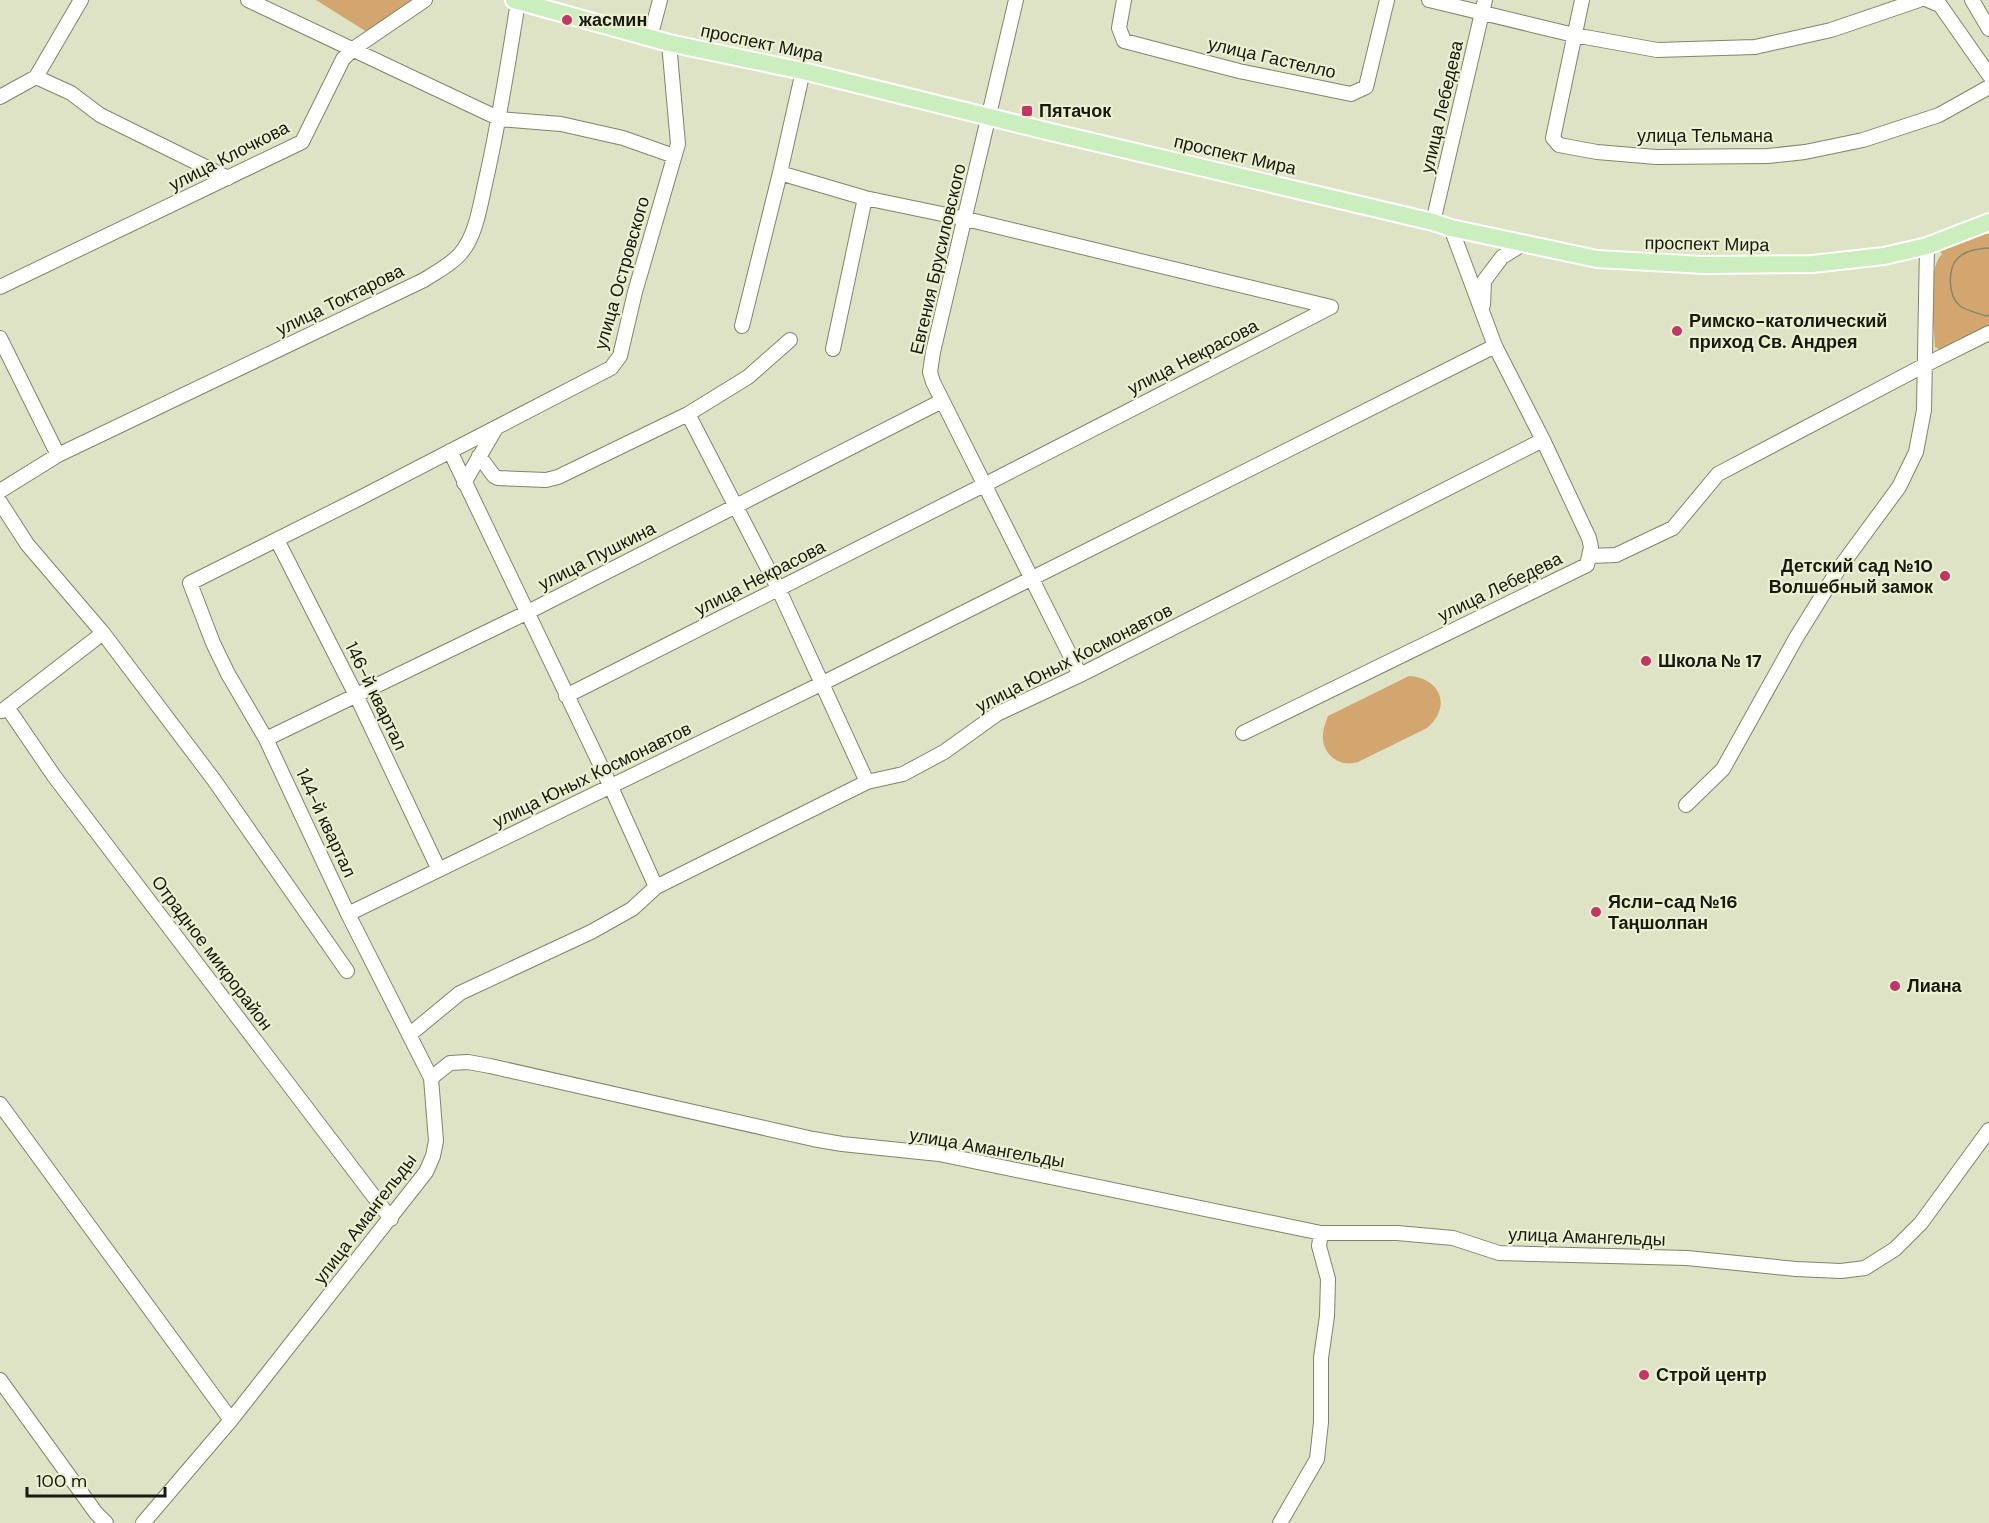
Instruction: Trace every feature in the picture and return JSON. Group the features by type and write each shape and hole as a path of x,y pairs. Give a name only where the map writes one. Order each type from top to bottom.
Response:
{"main road":[{"name":"проспект Мира","path":"516,1 548,4 669,43 803,71 1451,228 1597,259 1704,265 1812,264 1884,256 1927,246 1989,222"},
{"name":"проспект Мира","path":"1954,234 1989,212"}],"street":[{"path":"0,98 36,77 81,0"},
{"path":"248,0 500,119 561,124 622,138 674,156"},
{"name":"улица Клочкова","path":"0,287 302,142 343,59 353,49 425,0"},
{"path":"650,38 660,0"},
{"name":"Евгения Брусиловского","path":"1016,0 930,372 942,401 986,484 1080,675"},
{"name":"улица Гастелло","path":"1124,0 1119,28 1124,41 1239,71 1351,94 1366,87 1387,0"},
{"path":"1429,0 1484,7 1574,35 1657,50 1755,47 1831,30 1919,0"},
{"name":"улица Тельмана","path":"1582,0 1553,138 1559,145 1597,152 1656,157 1768,156 1805,152 1863,140 1939,115 1989,87"},
{"path":"1928,0 1940,5 1989,75"},
{"path":"1972,0 1989,29"},
{"name":"улица Токтарова","path":"0,491 58,456 413,286 452,262 462,253 474,224 500,119 516,1"},
{"name":"улица Лебедева","path":"1433,222 1484,7"},
{"name":"улица Островского","path":"190,583 611,368 620,356 635,291 678,144 669,43"},
{"path":"742,326 803,71"},
{"path":"36,77 70,93 100,115 228,178"},
{"name":"улица Некрасова","path":"566,696 779,590 1331,307 966,219 865,198 780,173"},
{"path":"833,349 865,198"},
{"path":"1451,228 1495,346 1543,440 1588,538 1591,547 1590,556 1617,555 1673,528 1718,474 1989,333"},
{"path":"1483,310 1484,281 1502,257 1523,244"},
{"path":"1686,805 1723,769 1796,638 1838,570 1899,487 1916,452 1924,410 1927,246"},
{"path":"0,338 58,456"},
{"path":"479,456 498,478 546,480 558,477 688,414 748,377 789,340"},
{"name":"улица Юных Космонавтов","path":"348,914 822,683 1495,346"},
{"name":"улица Пушкина","path":"266,740 526,613 942,401"},
{"path":"688,414 779,590 867,782"},
{"path":"464,483 496,428"},
{"name":"улица Юных Космонавтов","path":"409,1035 460,993 591,932 632,909 656,887 867,782 903,774 944,752 997,714 1080,675 1543,440"},
{"path":"450,451 611,787 656,887"},
{"path":"0,502 27,544 103,633 214,780 347,971"},
{"name":"146-й квартал","path":"277,540 357,697 439,870"},
{"name":"улица Лебедева","path":"1243,733 1587,565 1590,556"},
{"name":"144-й квартал","path":"190,583 213,643 228,674 266,740 348,914 431,1078"},
{"path":"3,710 103,633"},
{"name":"Отрадное микрорайон","path":"3,710 391,1219"},
{"name":"улица Амангельды","path":"143,1523 231,1420 426,1172 436,1141 431,1078 450,1063 468,1062 813,1139 939,1154 1321,1233 1397,1233 1453,1239 1499,1253 1687,1258 1830,1270 1865,1268 1895,1249 1921,1223 1989,1130"},
{"path":"0,1104 231,1420"},
{"path":"1280,1523 1317,1459 1321,1422 1321,1358 1327,1316 1328,1279 1319,1246 1321,1233"},
{"path":"0,1380 96,1513 106,1523"}],"shaded area":[{"path":"316,0 413,0 370,34"},
{"path":"1976,234 1989,234 1989,329 1946,353 1935,347 1932,298 1934,272 1942,254 1940,251 1954,240"},
{"path":"1409,676 1429,682 1435,688 1441,703 1435,720 1427,728 1358,762 1345,763 1333,758 1325,748 1323,741 1328,716"}],"tram line":[{"path":"1989,248 1977,249 1961,255 1954,263 1950,282 1953,296 1960,306 1969,311 1989,315"}],"place":[{"name":"жасмин","path":"567,20"},
{"name":"Пятачок","path":"1027,111"},
{"name":"Римско-католический приход Св. Андрея","path":"1677,331"},
{"name":"Детский сад №10 Волшебный замок","path":"1945,576"},
{"name":"Школа № 17","path":"1646,661"},
{"name":"Ясли-сад №16 Таңшолпан","path":"1596,912"},
{"name":"Лиана","path":"1895,986"},
{"name":"Строй центр","path":"1644,1375"}]}
